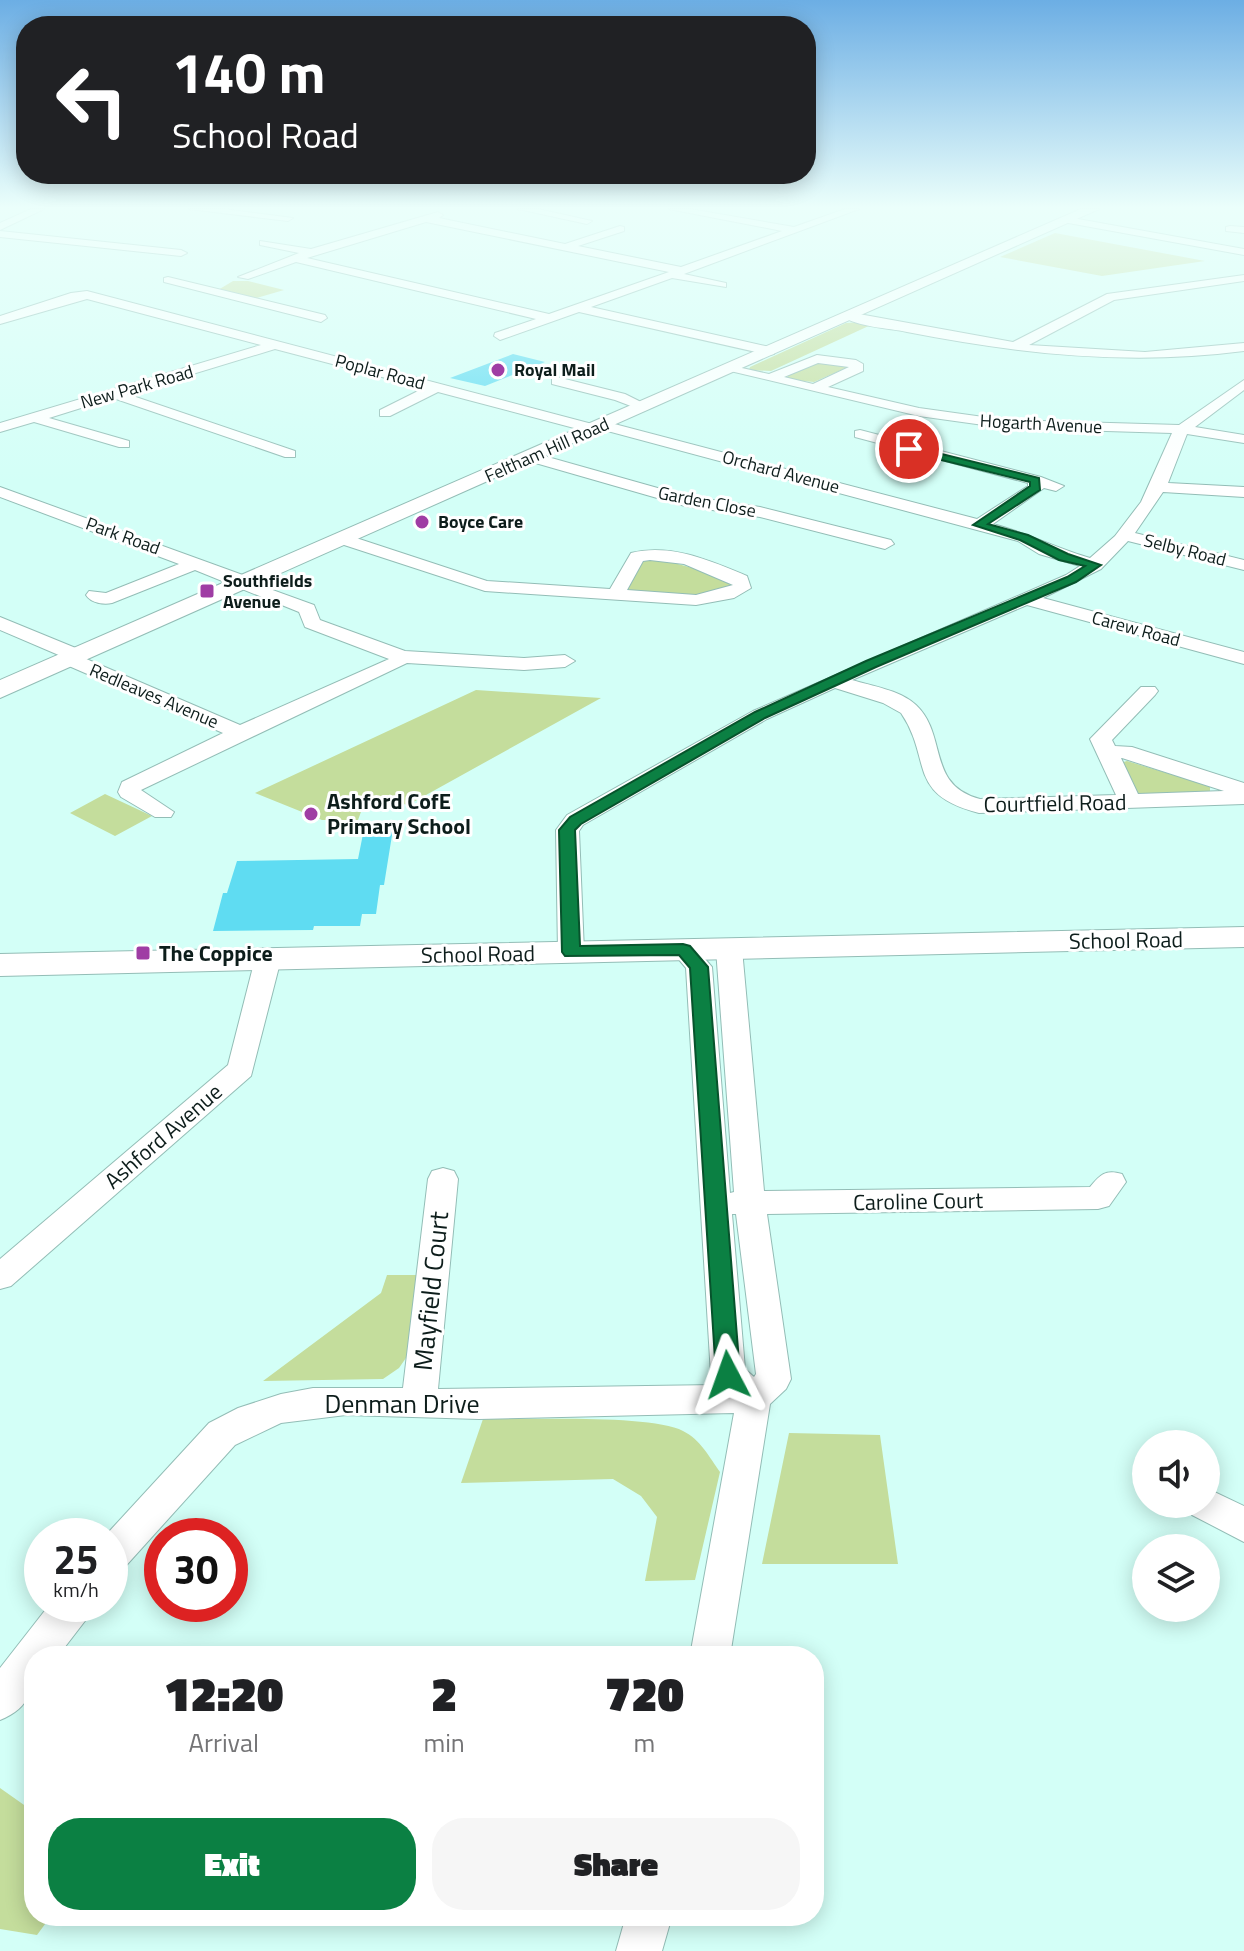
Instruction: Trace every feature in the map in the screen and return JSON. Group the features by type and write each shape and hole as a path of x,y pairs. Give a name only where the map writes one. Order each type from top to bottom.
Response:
{"street":[{"name":"Poplar Road","path":"2,317 59,300"},
{"name":"Poplar Road","path":"106,300 598,427"},
{"path":"245,300 297,316 321,318"},
{"path":"469,300 548,319"},
{"path":"500,336 600,300"},
{"name":"Feltham Hill Road","path":"0,690 733,370 884,300"},
{"path":"1014,347 1105,300"},
{"path":"183,321 249,301"},
{"path":"577,308 769,351"},
{"path":"848,316 976,342 1103,355 1244,347"},
{"name":"New Park Road","path":"0,428 274,345"},
{"path":"1211,351 1236,365"},
{"path":"771,378 817,359 856,364 858,368 814,389"},
{"name":"Hogarth Avenue","path":"733,370 919,412 1005,424 1182,429 1244,439"},
{"path":"557,381 612,394 644,407"},
{"path":"571,952 567,830 575,820 760,715 1072,579 1095,565 1127,536 1158,487 1182,429 1244,384"},
{"path":"385,413 438,387"},
{"path":"114,394 290,454"},
{"path":"35,418 124,444"},
{"name":"Orchard Avenue","path":"598,427 1024,537 1064,557 1095,565"},
{"path":"858,437 1056,486"},
{"name":"Garden Close","path":"530,457 685,501 760,512 885,544"},
{"path":"979,525 1036,488 1035,480"},
{"path":"1158,487 1244,492"},
{"name":"Park Road","path":"0,492 197,563 242,583"},
{"name":"Selby Road","path":"1127,536 1244,565"},
{"path":"344,539 485,586 615,595 696,600 742,588 741,580 727,574 665,555 650,554 637,557 615,595"},
{"path":"95,595 106,599 197,563"},
{"path":"242,583 307,609 312,623 402,657 524,664 565,661"},
{"name":"Carew Road","path":"1027,599 1244,658"},
{"name":"Redleaves Avenue","path":"0,623 240,733"},
{"name":"Redleaves Avenue","path":"163,812 129,792 130,787 240,733 394,664 402,657"},
{"name":"Courtfield Road","path":"834,681 906,707 915,717 938,785 946,794 963,803 979,806 1244,797"},
{"path":"1131,802 1101,739 1148,691"},
{"path":"1106,752 1124,752 1244,790"},
{"name":"School Road","path":"0,965 1244,937"},
{"path":"683,949 699,967 728,1375 754,1398"},
{"path":"712,1646 754,1398 774,1379 750,1203 729,949"},
{"name":"Ashford Avenue","path":"4,1267 241,1069 268,959"},
{"name":"Mayfield Court","path":"419,1403 443,1179"},
{"name":"Caroline Court","path":"717,1203 1098,1198 1111,1182"},
{"name":"Denman Drive","path":"128,1537 222,1434 245,1419 306,1403 476,1405 754,1398"},
{"path":"1220,1512 1244,1525"},
{"path":"42,1646 60,1622"},
{"path":"0,1700 24,1669"},
{"path":"639,1951 646,1926"}],"green space":[{"path":"846,323 873,324 771,371 749,370"},
{"path":"820,361 846,364 848,367 814,382 791,380 787,376"},
{"path":"656,558 729,578 732,584 712,594 697,595 626,590 641,562"},
{"path":"476,690 601,698 408,805 380,799 365,801 358,820 322,820 255,793"},
{"path":"1127,761 1210,786 1210,794 1152,796 1134,792 1120,763"},
{"path":"105,794 152,816 115,836 70,813"},
{"path":"387,1275 417,1275 408,1355 399,1368 383,1379 263,1381 381,1293"},
{"path":"483,1419 645,1422 689,1434 720,1472 695,1580 645,1581 657,1517 641,1496 613,1479 461,1483"},
{"path":"789,1433 880,1435 898,1564 762,1564"},
{"path":"0,1788 24,1805 24,1926 44,1926 37,1935 0,1929"}],"building":[{"name":"Royal Mail","path":"513,354 545,362 485,386 450,378"},
{"name":"Ashford CofE Primary School","path":"364,829 393,829 376,914 362,914 360,926 213,931 223,893 227,893 237,861 358,859"}],"place":[{"name":"Royal Mail","path":"498,370"},
{"name":"Boyce Care","path":"422,522"},
{"name":"Southfields Avenue","path":"207,591"},
{"name":"Ashford CofE Primary School","path":"311,814"},
{"name":"The Coppice","path":"143,953"}],"route":[{"path":"728,1375 699,967 683,949 571,952 567,830 575,820 760,715 1072,579 1095,565 1045,550 1024,537 979,525 1036,488 1035,480 909,449"}]}
